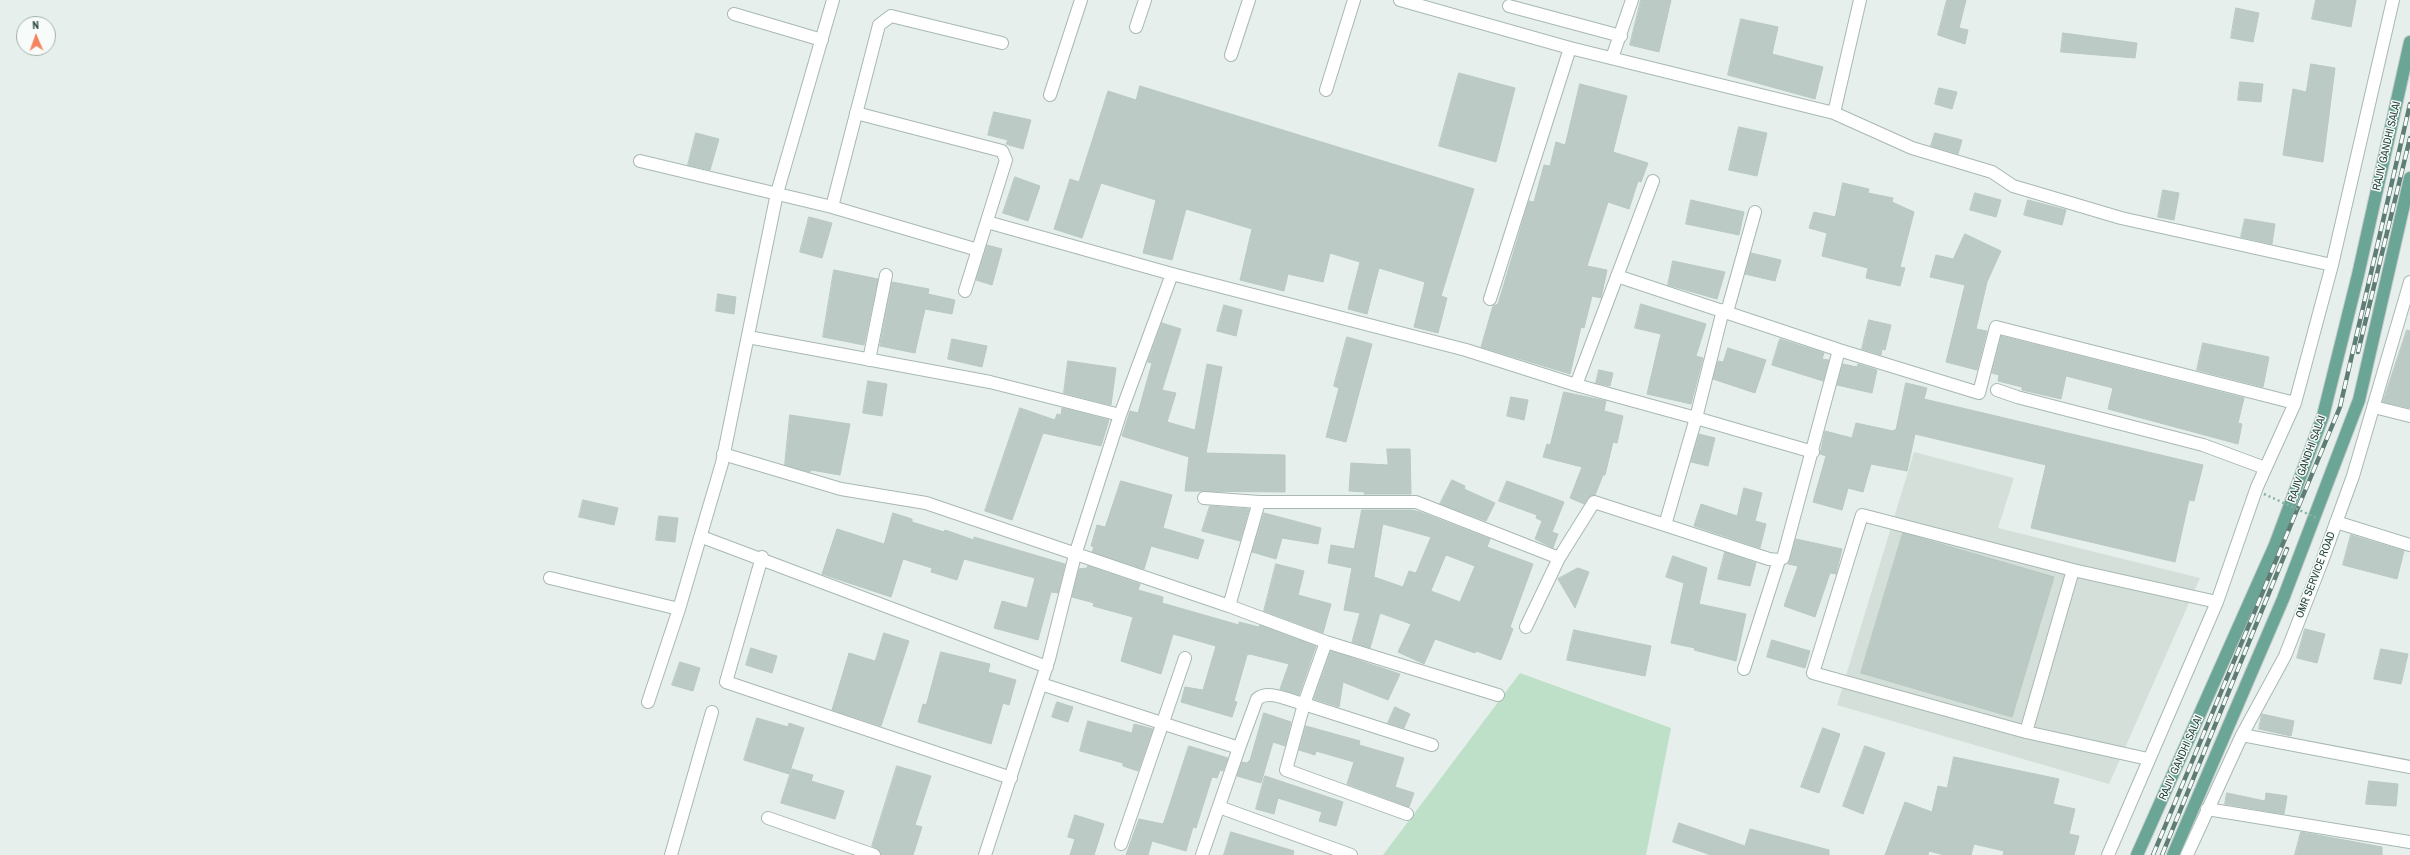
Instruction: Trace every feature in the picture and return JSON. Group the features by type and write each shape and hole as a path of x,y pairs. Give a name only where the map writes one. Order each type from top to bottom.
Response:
{"main road":[{"name":"RAJIV GANDHI SALAI","path":"2137,855 2275,545 2323,416 2358,274 2410,42"},
{"path":"2173,855 2283,599 2359,400 2410,178"}],"street":[{"path":"648,702 702,536 724,454 778,193 833,0"},
{"path":"1050,95 1081,0"},
{"path":"1136,27 1145,0"},
{"path":"1231,56 1249,0"},
{"path":"1326,90 1354,0"},
{"path":"1400,0 1570,48 1834,113 1912,148 1992,172 2013,186 2121,218 2332,265"},
{"path":"1612,58 1621,36 1632,0"},
{"path":"1834,113 1860,0"},
{"path":"2108,855 2148,759 2217,602 2261,490 2265,468 2295,403 2332,265 2393,0"},
{"path":"1509,6 1621,36"},
{"path":"734,14 822,40"},
{"path":"832,207 878,25 884,19 891,16 1002,42"},
{"path":"1490,299 1570,48"},
{"path":"856,113 1002,152 1006,160 965,291"},
{"path":"640,161 832,207 978,250"},
{"path":"1576,385 1653,182"},
{"path":"1665,525 1725,311 1755,212"},
{"path":"987,222 1172,274 1466,350 1576,385 1813,452"},
{"path":"985,855 1047,667 1075,555 1120,415 1172,274"},
{"path":"869,360 886,275"},
{"path":"1617,276 1839,350 1979,393 1996,327 2295,403"},
{"name":"OMR SERVICE ROAD","path":"2186,855 2242,735 2285,656 2353,476 2410,282"},
{"path":"748,337 990,382 1120,415"},
{"path":"1744,669 1779,560 1783,558 1786,550 1839,350"},
{"path":"1998,390 2017,398 2204,445 2265,468"},
{"path":"2374,408 2410,416"},
{"path":"724,454 841,489 926,503 1075,555 1229,606 1326,642 1498,695"},
{"path":"1204,498 1259,502 1416,502 1559,558"},
{"path":"1229,606 1259,502"},
{"path":"1526,627 1559,558 1594,502 1769,559 1779,560"},
{"path":"2148,759 2026,732 1813,673 1862,515 2073,570 2217,602"},
{"path":"2336,522 2410,545"},
{"path":"702,536 1047,667"},
{"path":"762,558 726,682 1010,778"},
{"path":"2026,732 2073,570"},
{"path":"550,578 679,609"},
{"path":"1326,642 1304,704 1286,770 1407,814"},
{"path":"1121,844 1185,658"},
{"path":"1041,684 1238,748"},
{"path":"1202,855 1238,748 1257,699 1262,695 1270,695 1304,704 1432,745"},
{"path":"671,855 712,712"},
{"path":"2242,735 2410,767"},
{"path":"1219,807 1351,855"},
{"path":"2207,809 2410,842"},
{"path":"768,818 874,855"}],"path":[{"path":"2261,490 2319,519"}],"shaded area":[{"path":"1914,452 2014,478 1998,528 2200,578 2109,784 1837,705"}],"green space":[{"path":"1520,673 1671,728 1646,855 1383,855"}],"building":[{"path":"1641,0 1671,0 1659,52 1630,45"},
{"path":"1947,0 1966,0 1959,28 1968,30 1965,44 1938,35"},
{"path":"2316,0 2356,0 2351,27 2312,19"},
{"path":"2236,8 2259,13 2253,42 2231,38"},
{"path":"1741,19 1778,27 1772,54 1823,67 1815,99 1728,75"},
{"path":"2063,33 2137,43 2135,58 2061,52"},
{"path":"2311,64 2335,68 2323,162 2283,155 2293,89 2306,92"},
{"path":"1459,73 1515,88 1496,162 1439,146"},
{"path":"2240,82 2263,84 2261,102 2238,100"},
{"path":"1580,84 1627,96 1613,152 1648,163 1641,182 1638,181 1629,209 1608,202 1587,266 1607,270 1601,298 1592,296 1584,328 1581,327 1570,374 1481,347 1493,306 1498,304 1529,201 1534,202 1544,165 1550,166 1556,142 1565,145"},
{"path":"1140,86 1474,189 1441,296 1447,298 1438,333 1414,327 1425,282 1379,268 1367,314 1348,309 1360,262 1330,253 1323,282 1288,274 1284,291 1240,280 1252,229 1186,209 1172,260 1143,253 1156,200 1101,183 1082,238 1054,229 1070,179 1079,182 1108,91 1136,100"},
{"path":"1939,88 1957,92 1952,109 1935,104"},
{"path":"994,112 1031,120 1023,149 1006,144 1008,140 988,135"},
{"path":"1739,127 1767,133 1757,176 1729,170"},
{"path":"696,133 719,139 710,170 688,165"},
{"path":"1935,133 1962,140 1958,154 1931,146"},
{"path":"1015,177 1040,186 1028,221 1003,213"},
{"path":"1843,183 1869,189 1868,193 1893,198 1892,202 1914,212 1900,267 1905,268 1900,286 1866,278 1868,268 1822,256 1827,233 1809,228 1814,212 1835,217"},
{"path":"2163,190 2179,193 2174,220 2158,217"},
{"path":"1975,193 2001,200 1996,217 1970,210"},
{"path":"1691,200 1744,212 1739,235 1686,224"},
{"path":"2028,200 2066,210 2062,225 2024,215"},
{"path":"809,217 832,223 822,258 800,252"},
{"path":"2245,219 2275,224 2272,244 2241,237"},
{"path":"1965,234 2001,251 1987,282 1976,329 1987,331 1977,370 1946,362 1965,285 1930,277 1936,255 1953,259"},
{"path":"987,245 1002,249 992,285 976,280"},
{"path":"1751,253 1781,260 1775,281 1745,274"},
{"path":"1673,261 1725,272 1717,299 1668,285"},
{"path":"834,270 878,279 864,345 823,337"},
{"path":"892,282 929,289 928,294 955,300 952,314 925,309 915,353 880,346"},
{"path":"718,294 736,297 734,314 716,311"},
{"path":"1641,304 1706,324 1696,356 1703,358 1691,404 1647,394 1661,334 1635,328"},
{"path":"1224,305 1242,310 1236,336 1217,331"},
{"path":"1869,320 1891,325 1885,350 1882,349 1881,355 1862,349"},
{"path":"1162,323 1181,329 1162,390 1176,393 1167,422 1195,430 1207,364 1222,367 1206,453 1285,455 1285,492 1185,491 1189,457 1122,436 1130,411 1138,413 1152,363 1148,362"},
{"path":"2407,330 2410,331 2410,408 2383,402"},
{"path":"2001,336 2244,398 2238,423 2242,424 2238,444 2108,409 2113,388 2066,376 2061,399 2022,390 2022,387 1998,381 1999,375 1992,373"},
{"path":"1347,337 1372,344 1346,442 1326,437 1339,388 1334,386"},
{"path":"952,339 987,346 982,367 948,359"},
{"path":"1780,339 1824,353 1822,359 1829,360 1823,381 1772,365"},
{"path":"2203,343 2269,357 2263,387 2197,370"},
{"path":"1728,348 1766,360 1755,393 1713,379 1718,361 1723,362"},
{"path":"1068,361 1116,368 1111,405 1064,393"},
{"path":"1843,364 1857,367 1858,364 1877,370 1872,393 1837,385"},
{"path":"1599,370 1613,373 1610,386 1596,383"},
{"path":"868,381 887,384 882,416 863,413"},
{"path":"1906,383 1927,388 1924,399 2203,465 2194,501 2189,500 2175,562 2031,528 2046,465 1915,434 1907,471 1871,464 1863,492 1848,488 1842,510 1813,502 1826,456 1820,454 1825,431 1852,438 1856,423 1893,431 1896,429"},
{"path":"1564,392 1606,401 1604,411 1623,416 1617,443 1613,442 1605,475 1603,475 1595,495 1590,496 1584,504 1570,498 1582,467 1543,457 1547,444 1550,445"},
{"path":"1511,397 1528,400 1524,420 1507,416"},
{"path":"1020,408 1055,420 1057,414 1061,415 1062,408 1109,420 1101,446 1043,433 1012,520 985,511"},
{"path":"790,415 850,424 840,475 811,470 810,472 785,465"},
{"path":"1699,434 1715,438 1708,466 1691,462"},
{"path":"1387,449 1410,449 1411,494 1364,494 1365,492 1349,491 1351,463 1388,465"},
{"path":"1452,480 1465,486 1464,489 1495,503 1486,521 1440,504"},
{"path":"1121,481 1172,495 1163,528 1204,540 1198,559 1151,546 1144,569 1092,552 1094,547 1091,546 1097,525 1105,527"},
{"path":"1507,481 1564,502 1552,532 1558,534 1553,548 1535,539 1542,521 1536,518 1537,515 1499,501"},
{"path":"1744,488 1762,493 1755,521 1766,524 1760,548 1694,526 1701,504 1737,516"},
{"path":"583,500 618,508 614,525 579,517"},
{"path":"1210,506 1249,509 1240,541 1202,531"},
{"path":"1362,510 1412,510 1490,539 1487,547 1533,564 1510,627 1513,629 1501,660 1476,651 1475,653 1435,639 1424,664 1398,652 1411,624 1380,613 1370,648 1352,642 1360,613 1344,610 1352,568 1328,563 1331,545 1354,549","holes":["1383,524 1431,537 1416,573 1409,571 1403,587 1374,577","1446,555 1475,566 1460,602 1431,591"]},
{"path":"893,513 912,519 912,522 944,532 945,530 974,540 974,537 1065,564 1058,593 1051,592 1038,640 994,628 1002,601 1027,608 1035,578 964,559 957,580 931,572 932,568 903,559 891,597 822,574 837,529 884,544"},
{"path":"1264,513 1321,528 1318,544 1282,538 1276,559 1252,552"},
{"path":"659,516 678,518 675,542 656,540"},
{"path":"1903,533 2054,577 2012,717 1861,673"},
{"path":"2351,535 2404,551 2397,579 2343,565"},
{"path":"1796,539 1842,549 1836,574 1830,573 1815,617 1784,606 1798,566 1788,564"},
{"path":"1725,552 1756,563 1750,586 1718,579"},
{"path":"1673,556 1707,568 1699,604 1746,614 1736,661 1694,650 1695,648 1671,643 1684,583 1666,577"},
{"path":"1276,564 1304,571 1298,595 1331,604 1323,633 1264,611"},
{"path":"1088,566 1140,584 1138,590 1163,597 1162,603 1239,625 1239,622 1259,627 1260,625 1316,646 1299,695 1280,689 1289,664 1250,654 1247,655 1234,701 1237,702 1232,717 1181,702 1185,687 1203,690 1216,646 1173,634 1161,674 1121,661 1133,617 1093,606 1094,603 1072,597 1079,569 1087,568"},
{"path":"1578,568 1589,572 1575,608 1558,579"},
{"path":"2305,629 2325,634 2317,663 2297,658"},
{"path":"1574,630 1651,646 1645,676 1567,660"},
{"path":"884,633 909,641 881,726 832,710 849,653 875,661"},
{"path":"1772,640 1810,651 1805,668 1767,657"},
{"path":"751,648 777,656 772,673 746,665"},
{"path":"2381,649 2408,654 2401,684 2374,679"},
{"path":"1331,651 1400,674 1388,700 1343,682 1339,707 1314,699"},
{"path":"941,652 990,664 988,672 1016,680 1009,705 1003,703 991,744 918,722 923,704 926,705"},
{"path":"680,662 700,668 693,691 672,685"},
{"path":"1057,702 1073,707 1068,722 1052,717"},
{"path":"1395,707 1410,714 1404,728 1388,723"},
{"path":"1264,713 1291,722 1285,746 1273,742 1261,783 1237,776 1242,762 1247,763 1250,760"},
{"path":"2262,714 2294,721 2291,736 2259,729"},
{"path":"757,718 788,727 789,723 804,728 789,774 744,760"},
{"path":"1088,721 1132,733 1134,724 1153,729 1138,771 1123,766 1123,763 1080,751"},
{"path":"1306,726 1360,741 1359,745 1404,758 1395,787 1414,793 1409,807 1347,784 1354,762 1316,751 1315,755 1299,750"},
{"path":"1823,728 1840,734 1819,793 1801,787"},
{"path":"1189,746 1228,758 1223,771 1220,770 1217,778 1212,777 1196,828 1193,827 1186,851 1152,841 1148,855 1126,855 1139,819 1163,824"},
{"path":"1865,746 1885,753 1863,814 1843,806"},
{"path":"1954,757 2059,779 2053,804 2075,809 2069,834 2079,836 2074,855 2003,855 2004,851 1974,844 1971,855 1944,855 1929,851 1928,855 1885,855 1905,802 1932,812 1938,786 1947,788"},
{"path":"897,766 931,776 915,825 922,827 913,855 881,855 879,850 872,846"},
{"path":"792,769 813,775 811,781 844,791 835,819 781,803"},
{"path":"1265,776 1343,802 1336,826 1319,821 1322,812 1278,798 1274,814 1256,809"},
{"path":"2369,781 2398,784 2396,806 2366,804"},
{"path":"2227,793 2265,801 2266,793 2287,796 2284,814 2225,804"},
{"path":"1075,815 1104,824 1094,855 1070,855 1075,839 1068,837"},
{"path":"1679,823 1745,846 1750,829 1829,850 1829,855 1711,855 1673,842"},
{"path":"1231,832 1294,851 1293,855 1224,855"},
{"path":"2301,832 2382,847 2382,855 2295,855"}],"railway":[{"path":"2153,855 2340,407 2410,104"},
{"path":"2358,352 2410,138"},
{"path":"2162,855 2287,549"}]}
